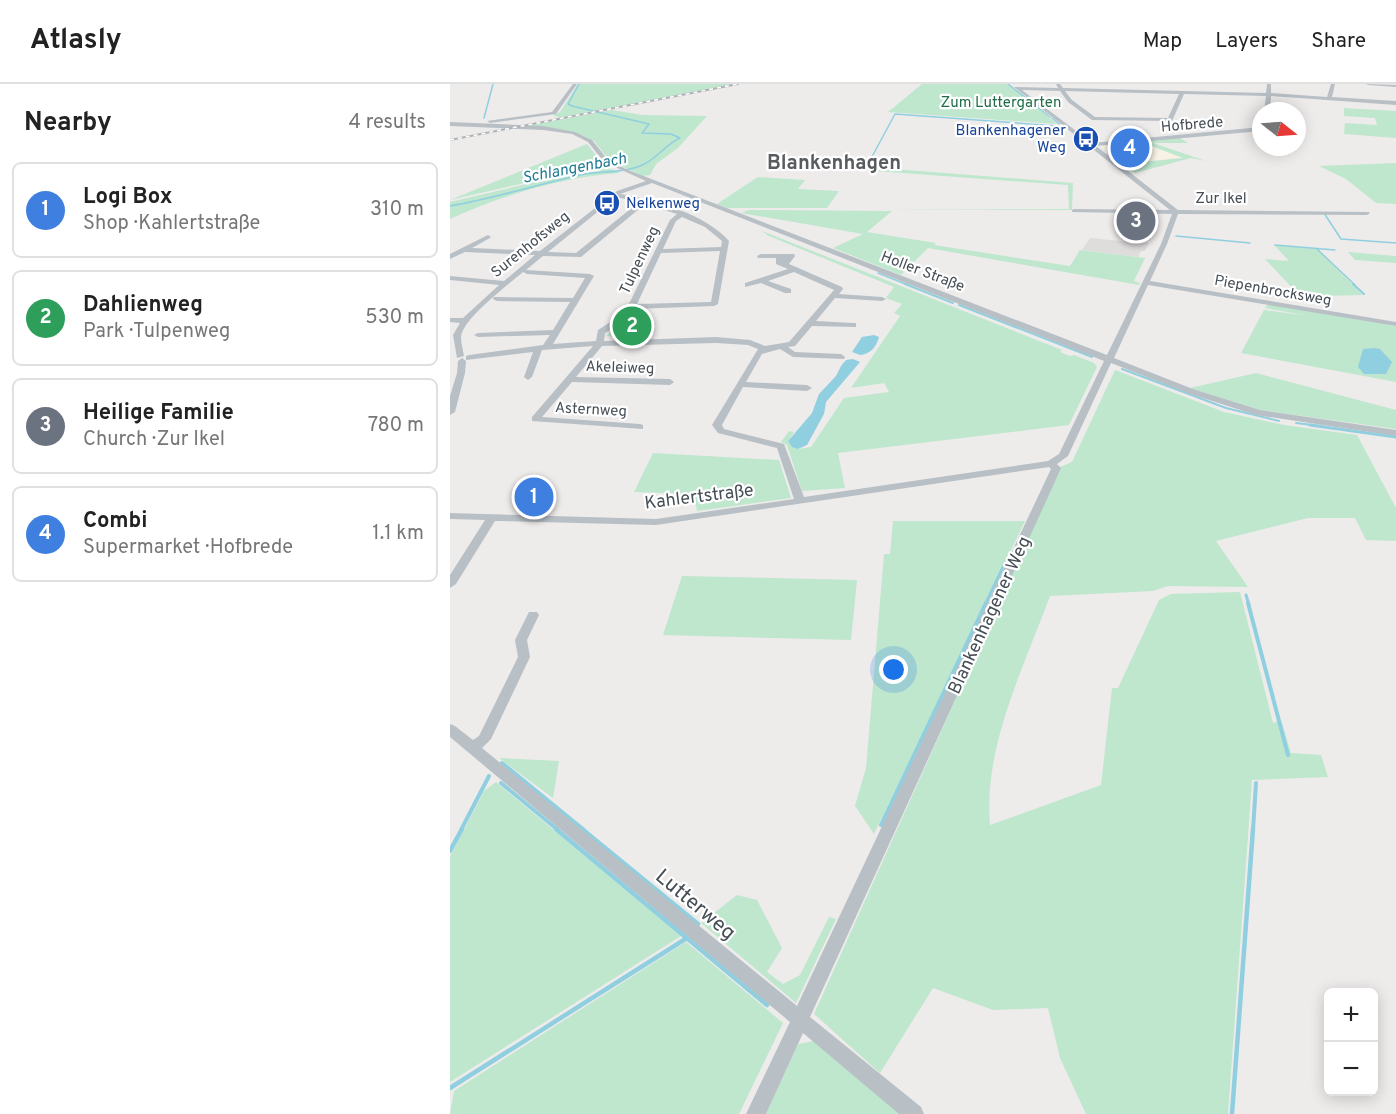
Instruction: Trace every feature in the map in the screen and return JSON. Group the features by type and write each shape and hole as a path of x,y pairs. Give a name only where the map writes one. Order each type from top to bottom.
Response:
{"street":[{"path":"480,125 498,119 554,113 575,84"},
{"path":"1268,102 1269,84"},
{"path":"1329,99 1333,84"},
{"path":"1368,84 1396,86"},
{"path":"1015,86 1129,87 1182,92 1396,103"},
{"path":"1015,86 1176,211"},
{"path":"1059,86 1070,101 1092,119 1097,120 1170,120 1182,92"},
{"name":"Holler Straße","path":"450,124 543,128 573,133 590,141 606,161 624,170 1109,361 1228,405 1288,418 1396,433"},
{"name":"Hofbrede","path":"1090,145 1252,130"},
{"name":"Surenhofsweg","path":"465,321 504,283 615,195 624,189 652,181"},
{"path":"615,195 680,214 715,229 726,241 714,304 632,307"},
{"path":"465,250 578,255 643,202"},
{"name":"Zur Ikel","path":"1074,211 1366,213"},
{"name":"Blankenhagener Weg","path":"756,1114 1048,486 1056,468 1052,464 1063,456 1109,361 1176,211"},
{"name":"Tulpenweg","path":"601,337 632,307 673,220 680,214"},
{"path":"450,257 488,237"},
{"path":"658,251 726,249"},
{"path":"459,359 569,344 601,337 716,340 750,343 764,349 784,348 792,344 839,289 778,262 780,256 761,256"},
{"path":"748,285 795,269"},
{"path":"527,272 589,275 543,348 528,377"},
{"path":"450,278 504,283"},
{"path":"763,280 788,291"},
{"name":"Piepenbrocksweg","path":"1145,282 1396,324"},
{"path":"833,296 882,299"},
{"path":"497,299 574,300"},
{"path":"450,320 465,321 457,335 461,373 450,412"},
{"path":"810,323 853,325"},
{"path":"478,335 555,332"},
{"name":"Asternweg","path":"601,337 535,419 640,427"},
{"path":"784,348 793,354 841,357"},
{"path":"764,349 759,352 717,425 718,429 781,446 800,501"},
{"name":"Akeleiweg","path":"569,378 670,382"},
{"path":"740,384 807,388"},
{"name":"Kahlertstraße","path":"450,516 656,522 1052,464"},
{"path":"450,584 492,517"},
{"path":"473,747 484,739 524,657 521,640 533,615"},
{"name":"Lutterweg","path":"450,729 914,1114"}],"shaded area":[{"path":"1138,141 1184,157 1123,164 1098,145"},
{"path":"1090,238 1149,243 1138,257 1082,250"}],"green space":[{"path":"578,84 734,84 561,118 553,115 560,112"},
{"name":"Zum Luttergarten","path":"922,84 1008,84 1057,124 888,112"},
{"path":"1344,108 1396,111 1396,138 1344,134 1345,123 1377,125 1375,118 1344,116"},
{"path":"612,110 642,115 707,116 678,148 656,164 650,175 643,176 610,161 594,141 582,135 526,126"},
{"path":"1180,138 1188,143 1153,143 1206,161 1191,158 1135,173 1123,164 1183,158 1138,141"},
{"path":"587,144 604,165 450,200"},
{"path":"1396,163 1396,204 1376,203 1346,179 1319,166"},
{"path":"603,166 620,173 576,178 533,188 450,219 450,202"},
{"path":"868,167 1073,183 1072,210 867,209 1069,209 1068,185 861,170"},
{"path":"758,177 805,180 798,189 839,191 827,208 727,208 717,204"},
{"path":"749,210 892,211 867,232 1070,266 1080,250 1145,258 1134,281 1140,283 1139,285 928,248 901,275 833,248 863,234 741,213"},
{"path":"762,231 1062,350 1060,352 1070,356 1074,355 1094,363 1097,367 1069,425 838,453 845,488 802,491 787,445 781,442 789,431 794,432 788,441 798,449 811,447 844,398 889,392 884,383 851,388 900,316 894,313 902,304 886,298 894,287 769,236"},
{"path":"1274,245 1317,249 1363,295 1322,296 1319,293 1296,292 1265,259 1289,261"},
{"path":"1348,252 1396,256 1396,263 1355,260"},
{"path":"1268,304 1396,326 1396,382 1241,353 1264,310 1310,316 1265,308"},
{"path":"626,319 650,319 642,338 606,336"},
{"path":"1115,370 1224,412 1284,425 1357,435 1396,508 1396,541 1366,540 1355,518 1308,518 1216,541 1248,587 1168,586 1153,591 1050,596 1018,679 999,737 993,766 990,825 1101,785 1112,688 1118,688 1159,600 1171,594 1240,592 1273,723 1281,720 1291,753 1321,755 1328,777 1252,780 1228,1114 1086,1114 1060,1058 1048,1008 993,1010 933,988 880,1073 814,1014 1060,467 1072,462"},
{"path":"1256,373 1396,410 1396,429 1260,410 1190,388"},
{"path":"653,453 779,460 791,498 697,511 694,494 634,492"},
{"path":"893,521 1025,521 874,834 855,806 866,768 884,554 890,554"},
{"path":"682,576 857,580 851,640 663,635"},
{"path":"499,758 559,761 553,798"},
{"path":"496,782 681,936 450,1082 450,857 484,791"},
{"path":"737,895 757,900 782,948 767,972 783,984 800,975 829,917 836,919 796,1003 701,923"},
{"path":"686,942 783,1023 739,1114 450,1114 454,1091"},
{"path":"814,1041 903,1114 766,1114 798,1044"}],"water":[{"path":"874,335 879,337 870,352 860,355 852,352 862,337"},
{"path":"1363,349 1380,349 1392,362 1386,374 1364,374 1358,367"},
{"path":"853,359 860,362 826,402 824,414 807,445 798,449 792,447 788,441 812,413 819,394 836,376 846,360"}],"building":[{"path":"1147,206 1150,214 1144,230 1134,229 1141,216 1133,215 1130,207 1141,207 1143,212"}],"waterway":[{"path":"484,118 493,84"},
{"name":"Schlangenbach","path":"450,206 585,174 634,168 651,160 669,144 680,138 671,134 642,133 649,124 568,104 579,84"},
{"path":"1008,84 1050,117"},
{"path":"867,166 895,114 1057,126"},
{"path":"1052,118 1059,124"},
{"path":"1324,213 1341,239 1396,243"},
{"path":"1176,236 1250,243"},
{"path":"1275,245 1335,250"},
{"path":"1317,249 1355,285"},
{"path":"878,273 908,285"},
{"path":"905,284 953,303"},
{"path":"1353,284 1364,294"},
{"path":"959,305 1092,357"},
{"path":"1122,369 1226,408 1279,421"},
{"path":"1296,423 1321,426"},
{"path":"1310,425 1396,437"},
{"path":"985,605 1007,559"},
{"path":"1246,595 1249,605"},
{"path":"881,825 986,603"},
{"path":"1248,603 1288,755"},
{"path":"502,763 584,830"},
{"path":"461,830 489,776"},
{"path":"501,783 558,830"},
{"path":"1253,830 1256,783"},
{"path":"450,851 462,829"},
{"path":"556,829 687,938"},
{"path":"582,829 698,924"},
{"path":"1232,1114 1253,829"},
{"path":"450,1088 687,938"},
{"path":"687,938 767,1005"}],"railway":[{"path":"450,140 738,84"}],"place":[{"name":"Blankenhagener Weg","path":"1086,139"},
{"name":"Combi","path":"1130,148"},
{"name":"Nelkenweg","path":"607,203"},
{"name":"Heilige Familie","path":"1136,221"},
{"name":"Dahlienweg","path":"632,326"},
{"name":"Logi Box","path":"534,497"}],"district":[{"name":"Blankenhagen","path":"834,162"}]}
